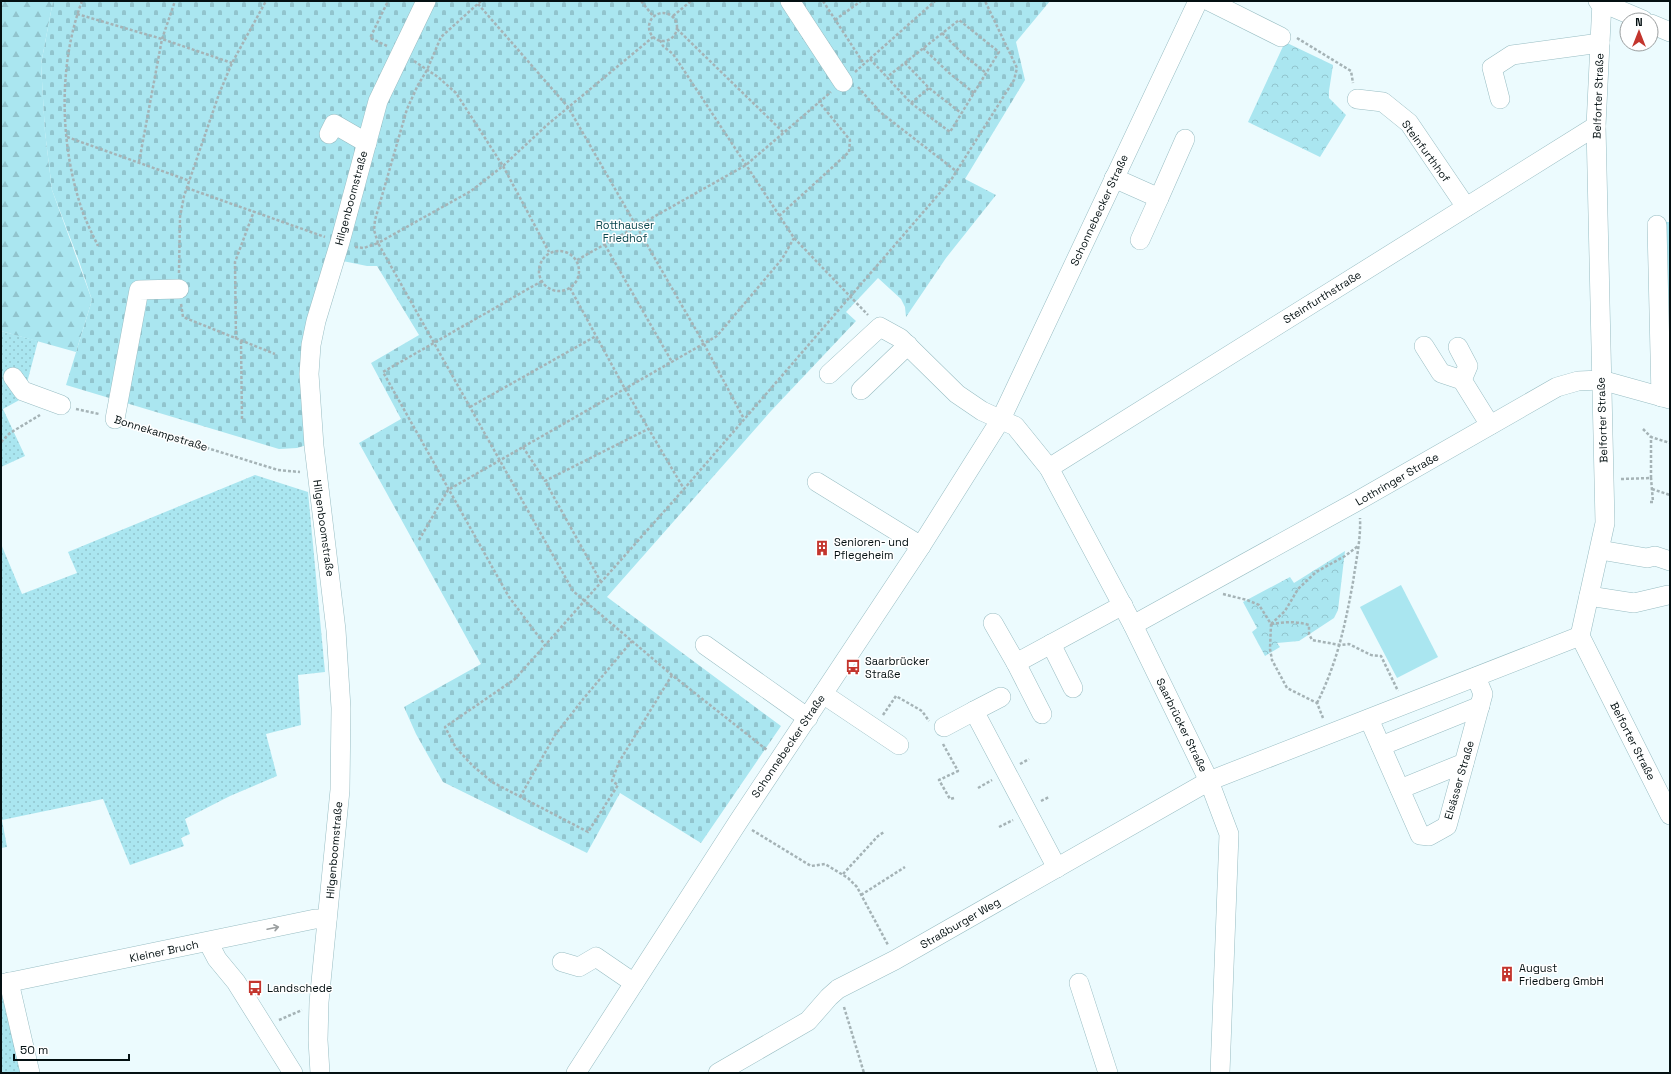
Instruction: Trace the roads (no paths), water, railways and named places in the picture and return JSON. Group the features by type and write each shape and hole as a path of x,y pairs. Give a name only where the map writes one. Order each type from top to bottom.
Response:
{"street":[{"name":"Hilgenboomstraße","path":"320,1073 318,1040 319,1002 340,790 341,708 336,630 317,473 309,374 311,345 316,321 340,242 378,101 426,1"},
{"path":"790,1 846,79"},
{"name":"Schonnebecker Straße","path":"576,1073 738,822 921,546 1001,419 1198,1"},
{"path":"1209,1 1280,37"},
{"path":"1601,2 1624,12"},
{"name":"Belforter Straße","path":"1601,2 1596,126 1601,380 1606,523 1580,636 1670,815"},
{"path":"1659,27 1670,32"},
{"path":"1500,98 1492,68 1512,55 1600,42"},
{"name":"Steinfurthhof","path":"1357,99 1383,102 1408,123 1466,207"},
{"path":"329,134 334,124 367,143"},
{"name":"Steinfurthstraße","path":"1049,468 1596,126"},
{"path":"1140,240 1185,139"},
{"path":"1114,178 1159,198"},
{"path":"1657,225 1666,398"},
{"path":"115,419 139,290 179,289"},
{"path":"829,374 880,327 904,342 957,394 982,411 1001,419"},
{"path":"861,390 904,342"},
{"path":"1424,346 1441,373 1462,380 1490,425"},
{"path":"1458,348 1468,366 1462,380"},
{"path":"13,377 23,391 61,404"},
{"name":"Lothringer Straße","path":"1133,625 1354,503 1557,386 1578,381 1601,380 1666,398"},
{"name":"Saarbrücker Straße","path":"1001,419 1015,426 1049,468 1133,625 1210,781 1229,834 1220,1073"},
{"path":"817,482 921,546"},
{"path":"1600,550 1647,558 1655,556 1670,561"},
{"path":"1589,596 1634,603 1668,595 1670,596"},
{"path":"1016,663 1122,605"},
{"path":"993,623 1016,663 1042,714"},
{"path":"1210,781 1580,636"},
{"path":"1051,644 1074,688"},
{"path":"705,645 808,718"},
{"name":"Elsässer Straße","path":"1369,719 1420,835 1429,836 1446,826 1483,694 1476,677"},
{"path":"823,694 899,745"},
{"path":"938,730 1001,697"},
{"path":"1381,746 1480,706"},
{"path":"974,711 1057,868"},
{"path":"1400,789 1464,763"},
{"name":"Straßburger Weg","path":"718,1073 808,1021 838,989 895,960 1210,781"},
{"name":"Kleiner Bruch","path":"5,983 315,919 327,919"},
{"path":"208,942 216,959 236,982 294,1073"},
{"path":"562,962 579,967 596,957 634,983"},
{"path":"5,983 30,1073"},
{"path":"1079,983 1108,1073"}],"place":[{"name":"Senioren- und Pflegeheim","path":"822,548"},
{"name":"Saarbrücker Straße","path":"853,667"},
{"name":"August Friedberg GmbH","path":"1507,974"},
{"name":"Landschede","path":"255,988"}],"park label":[{"name":"Rotthauser Friedhof","path":"625,231"}]}
